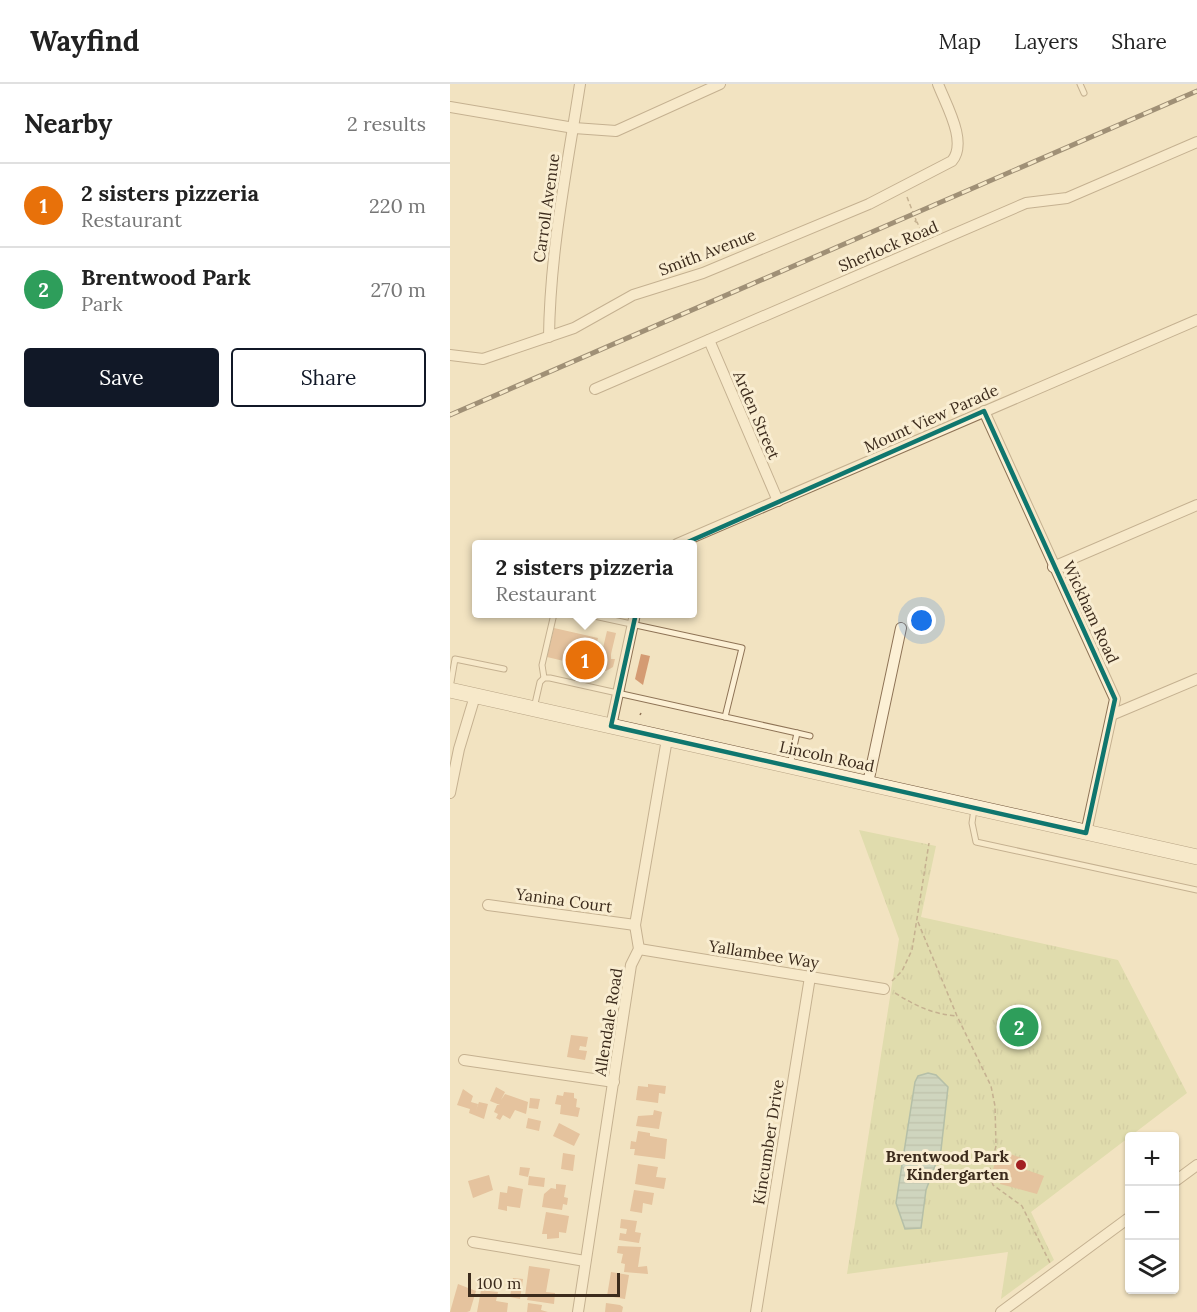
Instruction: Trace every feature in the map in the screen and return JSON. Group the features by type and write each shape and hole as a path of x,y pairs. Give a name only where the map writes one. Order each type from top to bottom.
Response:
{"main road":[{"name":"Lincoln Road","path":"450,690 1197,857"}],"street":[{"name":"Carroll Avenue","path":"549,337 550,289 566,167 580,84"},
{"path":"450,107 574,128 616,131 720,84"},
{"name":"Smith Avenue","path":"450,355 483,359 574,328 633,296 703,273 869,204 952,161 958,154 959,143 938,84"},
{"name":"Sherlock Road","path":"595,389 1026,203 1067,198 1197,142"},
{"name":"Mount View Parade","path":"686,540 1197,320"},
{"name":"Arden Street","path":"709,340 778,501"},
{"name":"Wickham Road","path":"984,411 1115,699 1114,714 1086,833"},
{"path":"1053,567 1197,505"},
{"path":"611,726 634,619"},
{"path":"868,783 901,628"},
{"path":"1114,714 1197,679"},
{"path":"450,793 459,749 475,696"},
{"name":"Allendale Road","path":"578,1312 631,964 639,949 635,924 667,739"},
{"name":"Yanina Court","path":"488,905 635,924"},
{"name":"Yallambee Way","path":"639,949 884,988"},
{"name":"Kincumber Drive","path":"756,1312 810,976"},
{"path":"464,1060 614,1082"},
{"path":"1179,1178 1197,1165"},
{"path":"1001,1312 1125,1220"},
{"path":"473,1242 585,1261"}],"lane":[{"path":"1080,84 1084,93"},
{"path":"534,708 543,678 542,665 553,618"},
{"path":"634,619 742,648 725,717"},
{"path":"450,690 455,659 504,669"},
{"path":"543,678 810,736"},
{"path":"790,766 797,733"},
{"path":"974,808 972,823 976,842 1197,890"}],"path":[{"path":"903,185 916,220 914,223 917,222 927,245"},
{"path":"929,843 916,913 957,1016 993,1096 996,1146 989,1173 993,1185 1022,1206 1050,1264"},
{"path":"918,922 912,950 902,971 884,988 933,1014 957,1016"}],"highlighted area":[{"path":"984,411 1115,699 1086,833 611,726 646,568 654,557"}],"green space":[{"path":"859,830 936,846 921,917 1118,960 1187,1093 1136,1132 1125,1132 1125,1140 1031,1212 1054,1260 1001,1299 1008,1252 847,1274 899,939"}],"water":[{"path":"928,1073 936,1075 948,1087 941,1150 926,1190 921,1228 905,1229 896,1203 915,1082 918,1076"}],"building":[{"path":"554,628 598,638 595,650 602,652 607,631 616,633 611,654 611,659 615,659 613,667 606,671 547,657"},
{"path":"641,654 650,656 643,685 635,679"},
{"path":"571,1035 588,1037 586,1047 580,1046 579,1050 587,1051 585,1060 567,1057"},
{"path":"648,1084 666,1086 665,1094 659,1093 658,1103 636,1100 638,1086 648,1087"},
{"path":"496,1087 505,1092 501,1100 505,1094 528,1102 526,1114 515,1110 510,1119 503,1115 500,1120 496,1118 498,1114 494,1112 497,1105 500,1105 490,1101"},
{"path":"463,1089 473,1096 471,1102 478,1104 476,1110 479,1102 488,1104 484,1119 469,1113 470,1109 457,1105"},
{"path":"564,1092 574,1093 574,1098 577,1099 576,1107 580,1108 578,1117 560,1114 561,1105 555,1104 557,1095 563,1096"},
{"path":"530,1098 540,1099 538,1109 529,1108"},
{"path":"654,1110 662,1112 659,1129 636,1126 638,1116 653,1115"},
{"path":"528,1118 541,1121 539,1131 526,1128"},
{"path":"559,1123 580,1134 574,1146 553,1136"},
{"path":"638,1131 667,1139 665,1159 634,1155 635,1149 630,1149 631,1141 636,1142"},
{"path":"563,1153 575,1155 573,1171 561,1169"},
{"path":"1007,1153 1025,1159 1021,1168 1044,1176 1037,1194 1000,1184 1003,1177 992,1173 997,1156 1005,1159"},
{"path":"638,1164 658,1167 656,1177 666,1178 664,1189 635,1184"},
{"path":"520,1167 530,1168 528,1177 519,1175"},
{"path":"489,1175 493,1190 473,1198 468,1181"},
{"path":"529,1176 545,1178 544,1187 528,1185"},
{"path":"556,1184 566,1185 564,1197 568,1198 567,1205 563,1204 562,1210 542,1207 544,1194 551,1188 556,1189"},
{"path":"508,1186 523,1189 520,1208 507,1206 507,1211 498,1209 500,1192 507,1193"},
{"path":"634,1190 654,1193 652,1205 643,1203 642,1213 630,1211"},
{"path":"546,1212 569,1216 566,1233 559,1232 559,1238 547,1239 547,1234 542,1234"},
{"path":"621,1219 637,1221 635,1232 641,1233 639,1243 619,1240 620,1233 626,1234 627,1229 620,1228"},
{"path":"618,1246 641,1247 638,1267 647,1266 648,1274 624,1272 625,1264 621,1263 623,1254 617,1253"},
{"path":"529,1266 550,1269 546,1292 555,1293 554,1304 527,1300 528,1296 525,1296"},
{"path":"611,1272 629,1275 625,1299 607,1296"},
{"path":"513,1278 523,1279 520,1299 510,1297"},
{"path":"458,1284 476,1291 470,1311 450,1312"},
{"path":"481,1290 498,1292 496,1301 508,1303 507,1312 477,1312"},
{"path":"528,1303 542,1305 541,1310 548,1312 527,1312"},
{"path":"606,1303 620,1305 623,1307 622,1312 605,1312"}],"railway":[{"path":"450,415 1197,91"}],"place":[{"name":"2 sisters pizzeria","path":"585,660"},
{"name":"Brentwood Park","path":"1019,1027"},
{"name":"Brentwood Park Kindergarten","path":"1021,1165"}]}
